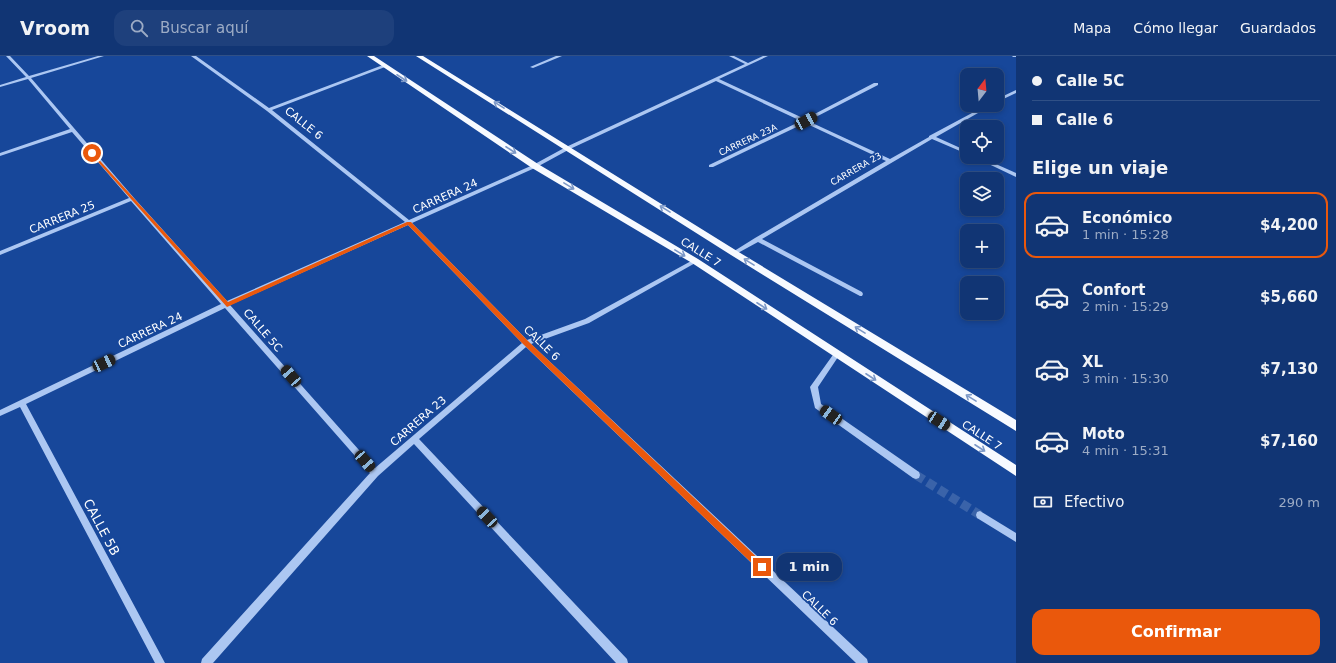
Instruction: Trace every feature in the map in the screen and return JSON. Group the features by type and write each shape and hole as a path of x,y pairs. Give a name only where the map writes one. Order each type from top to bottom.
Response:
{"main road":[{"name":"CALLE 7","path":"370,56 535,166 695,261 1016,471"},
{"name":"CALLE 7","path":"422,56 734,253 1016,426"}],"street":[{"name":"CALLE 5C","path":"8,56 28,77 132,199 227,304 375,473"},
{"path":"0,86 102,56"},
{"name":"CALLE 6","path":"193,56 269,110 409,223 526,343 863,663"},
{"path":"532,67 560,56"},
{"path":"732,56 748,64"},
{"name":"CARRERA 24","path":"0,413 227,304 535,166 568,148 766,56"},
{"path":"269,110 384,66"},
{"path":"716,79 890,160"},
{"name":"CARRERA 23A","path":"711,166 806,121 876,84"},
{"path":"1004,97 1016,91"},
{"name":"CARRERA 23","path":"734,253 890,160 977,112"},
{"path":"0,155 72,130"},
{"path":"931,137 960,150"},
{"path":"992,164 1016,175"},
{"name":"CARRERA 25","path":"0,254 132,199"},
{"path":"757,239 860,294"},
{"name":"CARRERA 23","path":"206,663 375,473 526,343 587,321 695,261"},
{"path":"837,354 814,387 818,406 916,475"},
{"name":"CALLE 5B","path":"21,402 160,663"},
{"path":"414,439 624,663"},
{"path":"980,515 1016,538"}],"tunnel":[{"path":"916,475 980,515"}],"route":[{"path":"92,153 227,304 409,223 526,343 762,567"}]}
